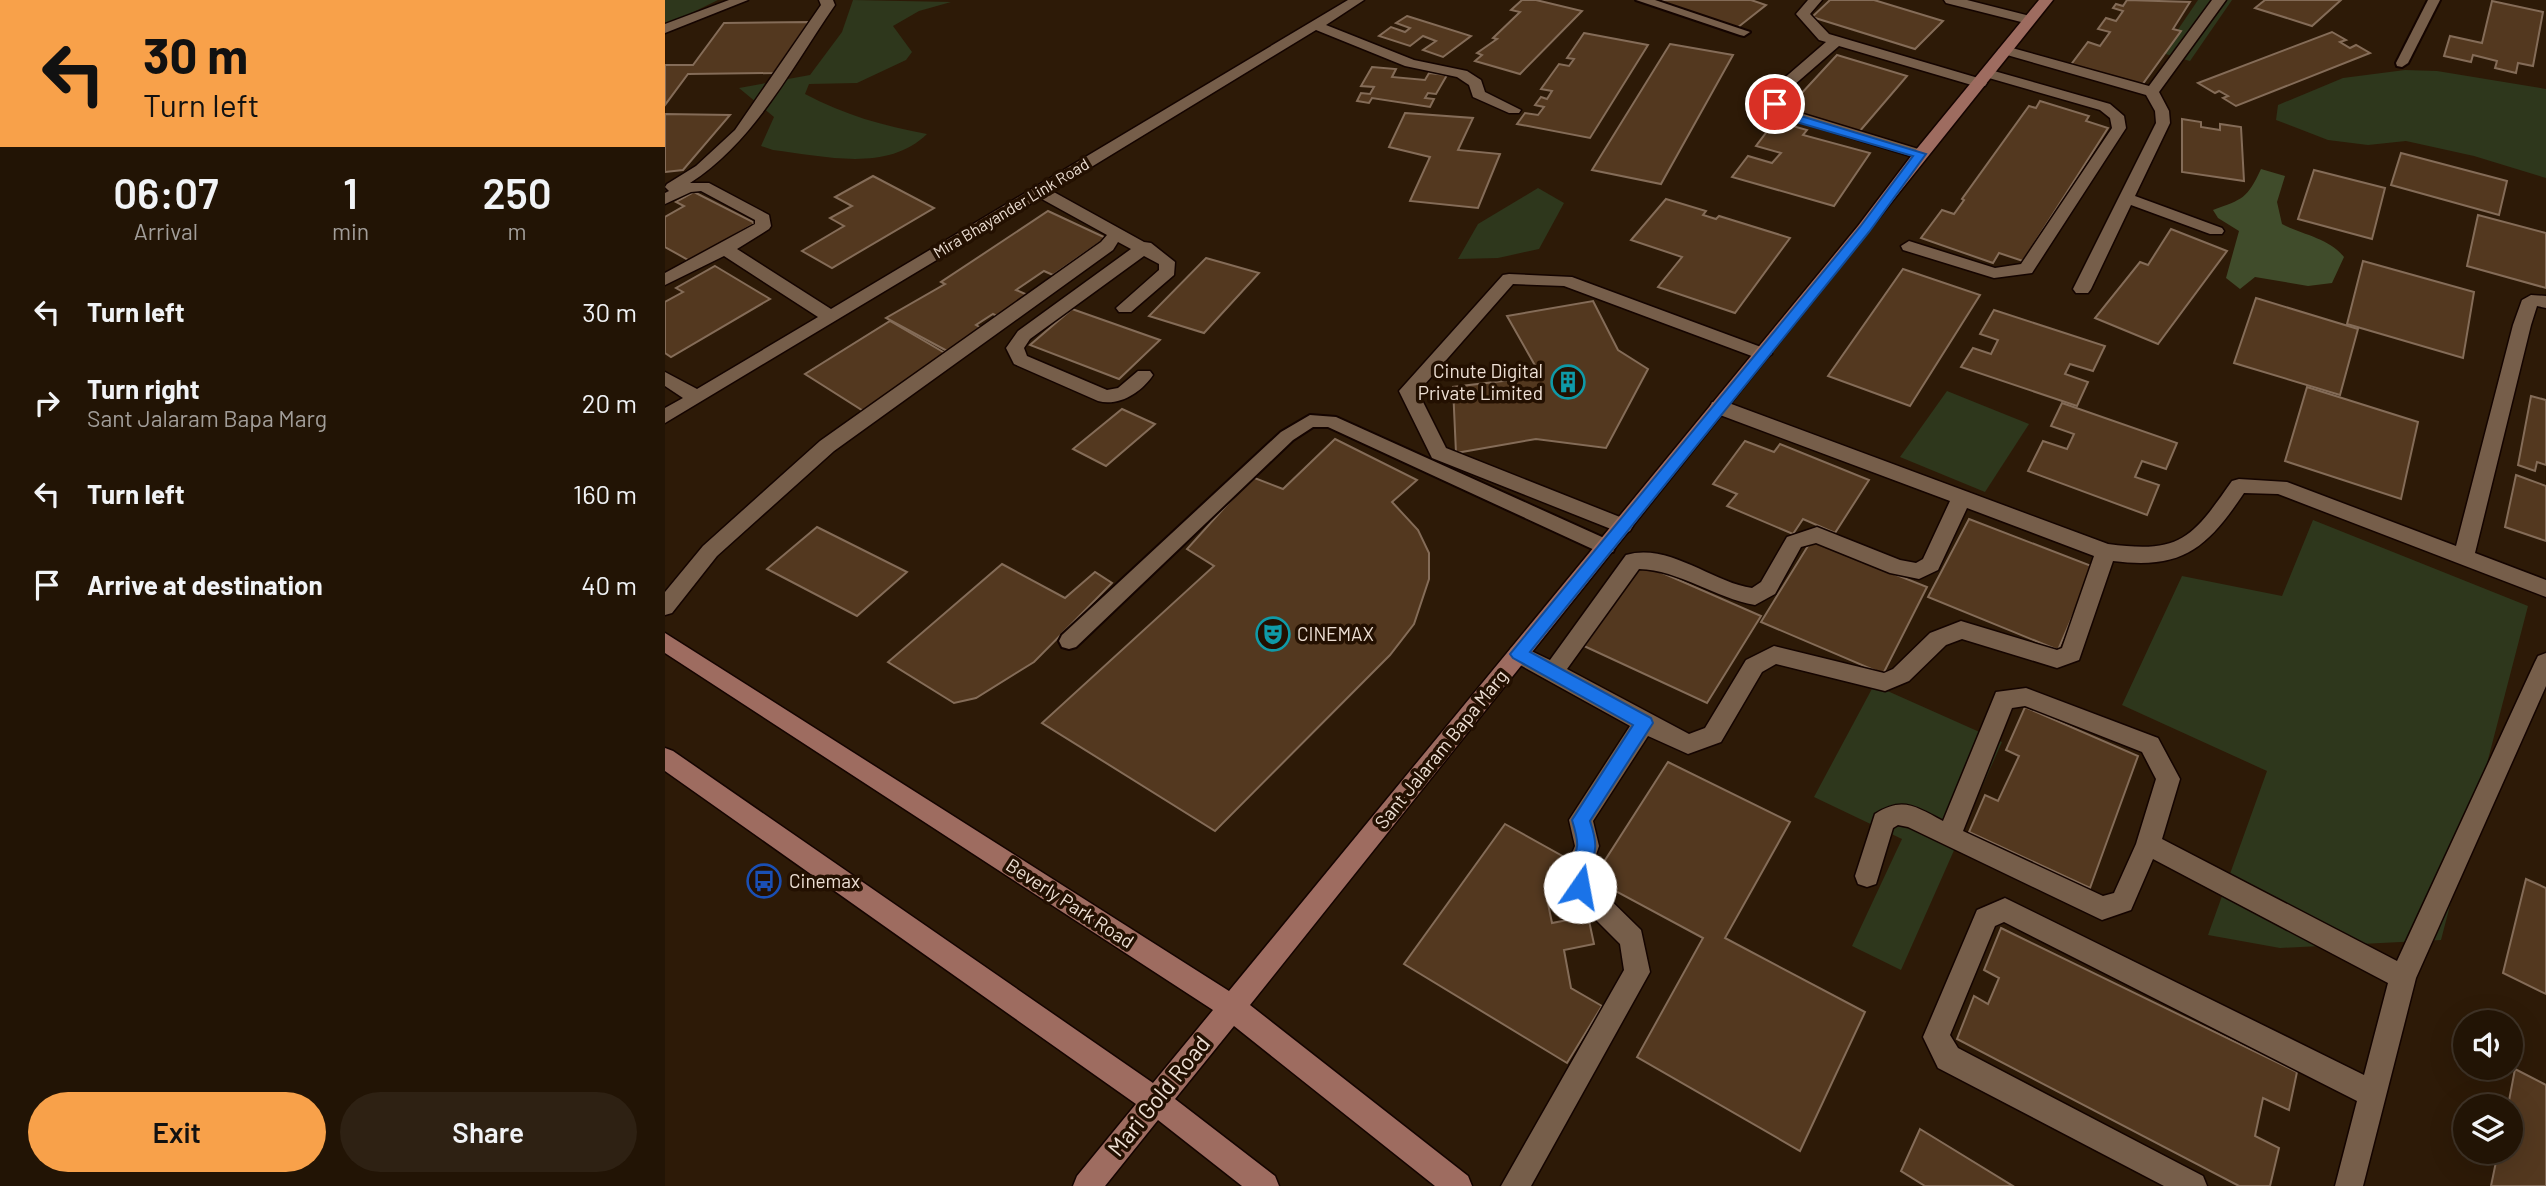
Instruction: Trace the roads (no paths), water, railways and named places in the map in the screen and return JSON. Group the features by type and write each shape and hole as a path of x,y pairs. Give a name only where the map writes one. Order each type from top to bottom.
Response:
{"street":[{"path":"665,29 741,0"},
{"path":"665,192 701,169 740,133 828,5 826,0"},
{"name":"Mira Bhayander Link Road","path":"665,417 1357,0"},
{"path":"1815,0 1803,14 1818,34 1836,41 2105,107 2117,116 2119,128 2026,269 1994,273 1909,246"},
{"path":"1951,0 2029,20"},
{"name":"Sant Jalaram Bapa Marg","path":"1231,1007 1763,354 1864,229 1920,154 2046,0"},
{"path":"2152,92 2219,0"},
{"path":"1315,25 1410,63 1462,74 1476,83 1478,94 1514,110"},
{"path":"1836,41 1779,90 1775,104 1782,112 1797,118 1920,154"},
{"path":"2005,50 2152,92 2162,111 2163,124 2083,289"},
{"path":"665,200 687,188 703,186 763,218 763,226 725,249 667,276"},
{"path":"1040,191 1145,247 1167,262 1168,271 1125,308"},
{"path":"2127,198 2216,231"},
{"path":"665,607 710,551 827,446 1107,246 1112,239"},
{"path":"1144,375 1124,393 1105,397 1020,360 1016,348 1024,335 1145,247"},
{"path":"725,249 831,317"},
{"path":"1623,526 1439,453 1408,391 1510,279 1566,281 1763,354"},
{"path":"2464,557 2522,325 2531,300 2546,302"},
{"path":"665,378 697,398"},
{"path":"1719,407 1959,504 2104,557 2178,553 2208,531 2239,486 2280,486 2546,589"},
{"path":"1553,673 1633,561 1651,559 1736,596 1755,597 1768,587 1794,542 1817,536 1897,566 1919,571 1931,564 1959,504"},
{"path":"1519,654 1644,723 1688,744 1713,735 1754,666 1774,655 1885,682 1901,675 1938,639 1961,631 2057,659 2071,654 2104,557"},
{"name":"Beverly Park Road","path":"665,642 1231,1007 1458,1186"},
{"path":"2349,1186 2403,977 2546,662"},
{"path":"1867,876 1884,822 1895,814 1912,817 1949,836 2102,908 2122,902 2148,844 2168,779 2150,745 2026,696 2004,699 1949,836"},
{"path":"1515,1186 1637,972 1632,938 1580,887 1577,870 1587,854 1588,841 1581,820 1644,723"},
{"path":"665,758 1155,1101 1265,1186"},
{"path":"2148,844 2403,977"},
{"path":"2193,1186 1948,1058 1936,1037 1986,918 2005,910 2373,1094"},
{"name":"Mari Gold Road","path":"1087,1186 1231,1007"}],"lane":[{"path":"1642,0 1744,32"},
{"path":"2402,63 2434,0"},
{"path":"1069,642 1287,436 1310,421 1330,421 1606,547"}],"place":[{"name":"Cinute Digital Private Limited","path":"1568,382"},
{"name":"CINEMAX","path":"1273,634"},
{"name":"Cinemax","path":"764,881"}]}
